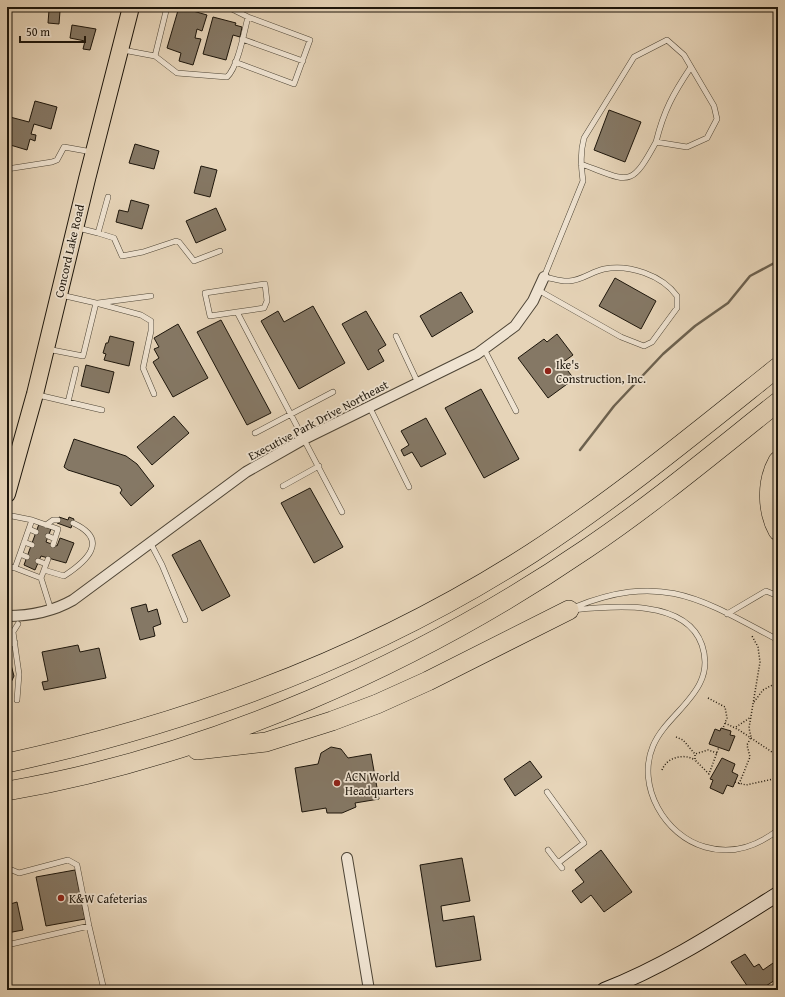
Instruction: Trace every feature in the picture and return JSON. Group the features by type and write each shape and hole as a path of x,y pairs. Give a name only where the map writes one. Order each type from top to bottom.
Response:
{"highway":[{"path":"7,763 98,742 175,720 234,700 353,651 394,630 494,576 579,522 658,463 778,367"},
{"path":"7,791 83,774 158,754 296,706 400,658 462,626 512,597 587,549 676,484 778,402"},
{"path":"778,461 771,480 769,495 771,511 778,531"},
{"path":"158,754 266,742 332,721 377,704 428,681 569,610"}],"main road":[{"name":"Concord Lake Road","path":"8,490 35,394 75,227 131,7"},
{"path":"604,990 643,974 712,936 778,894"}],"street":[{"name":"Executive Park Drive Northeast","path":"7,616 26,616 52,610 73,600 246,472 304,439 484,349 515,326 538,290 544,277"},
{"path":"346,858 369,990"}],"lane":[{"path":"155,56 167,7"},
{"path":"228,7 248,17 310,40 294,84 235,62"},
{"path":"120,49 155,56 177,73 227,77 230,74 235,62 248,17"},
{"path":"242,39 303,61"},
{"path":"538,290 621,337 644,346 652,342 677,308 678,303 677,296 663,281 627,269 615,268 603,269 570,282 544,277 583,181 580,152 584,138 634,57 667,40 684,55 714,106 716,119 708,138 687,148 656,142"},
{"path":"581,164 622,178 631,177 640,170 656,142 663,114 674,93 691,67"},
{"path":"7,169 52,162 57,160 64,147 94,152"},
{"path":"98,233 108,197"},
{"path":"75,227 114,238 122,256 143,252 176,241 180,242 194,261 220,251"},
{"path":"265,284 267,301 264,308 237,312 210,316 205,292 265,284"},
{"path":"59,295 141,315 151,321 143,368 154,394"},
{"path":"96,303 151,296"},
{"path":"46,348 83,356 96,303"},
{"path":"237,312 342,512"},
{"path":"396,336 418,383"},
{"path":"484,349 516,411"},
{"path":"68,402 76,369"},
{"path":"255,433 333,392"},
{"path":"35,394 102,410"},
{"path":"369,406 409,487"},
{"path":"283,486 319,466"},
{"path":"7,515 32,520 58,529 54,542 48,536"},
{"path":"15,568 32,520"},
{"path":"46,525 53,520 58,520"},
{"path":"44,570 64,576 86,559 92,547 90,534 83,528 73,524"},
{"path":"29,529 36,532"},
{"path":"24,542 32,545"},
{"path":"150,542 185,620"},
{"path":"20,554 27,557"},
{"path":"48,559 41,578 52,610"},
{"path":"38,562 46,564"},
{"path":"7,566 41,578"},
{"path":"569,610 602,597 631,591 654,590 678,593 704,602 778,640"},
{"path":"727,614 766,590 778,596"},
{"path":"569,610 617,606 632,607 671,614 690,625 699,637 703,648 704,671 697,688 661,733 653,746 649,765 650,788 656,805 671,827 684,838 698,846 710,849 725,852 740,850 753,846 778,830"},
{"path":"17,700 19,674 13,632 18,624"},
{"path":"7,644 15,642"},
{"path":"547,792 584,843 558,863"},
{"path":"548,850 562,868"},
{"path":"7,868 19,872 68,860 77,865 104,990"},
{"path":"7,945 89,926"}],"path":[{"path":"739,784 750,757 747,745 751,737 749,728 760,662 758,647 752,636"},
{"path":"753,703 763,690 778,682"},
{"path":"708,698 725,707 727,718 723,728"},
{"path":"735,728 751,716"},
{"path":"725,723 751,737 778,756"},
{"path":"676,737 683,740 695,754 695,760"},
{"path":"709,774 719,747"},
{"path":"695,754 708,750 717,753"},
{"path":"662,770 667,763 680,756 689,756 712,775"},
{"path":"735,782 746,785 778,778"}],"building":[{"path":"179,7 207,15 202,31 197,29 195,38 201,39 193,65 179,61 181,53 167,48"},
{"path":"49,10 60,11 59,24 48,23"},
{"path":"213,17 236,23 235,25 242,27 240,37 233,35 226,60 203,54"},
{"path":"72,25 96,29 90,50 83,49 85,41 70,38"},
{"path":"35,101 57,107 51,129 34,124 31,134 36,135 35,141 30,139 27,150 7,144 7,125 10,117 29,122"},
{"path":"609,110 641,122 625,162 594,150"},
{"path":"135,144 159,151 154,169 129,163"},
{"path":"201,166 217,170 210,197 194,193"},
{"path":"131,200 149,205 142,229 116,222 119,210 128,212"},
{"path":"216,208 226,230 196,243 186,221"},
{"path":"615,278 656,301 641,329 599,306"},
{"path":"461,292 473,312 432,337 420,316"},
{"path":"313,306 345,363 299,389 261,321 278,311 284,322"},
{"path":"366,311 386,345 378,350 384,361 368,370 342,324"},
{"path":"221,320 271,413 247,425 197,332"},
{"path":"178,324 208,378 173,397 153,362 159,358 154,349 159,347 154,338"},
{"name":"Ike's Construction, Inc.","path":"557,334 573,355 562,363 574,379 548,398 518,358 544,339 547,342"},
{"path":"110,336 134,342 129,366 104,360 106,354 103,353"},
{"path":"86,365 114,372 109,393 81,386"},
{"path":"481,389 519,459 484,478 445,408"},
{"path":"174,416 189,433 152,465 137,447"},
{"path":"426,418 446,454 421,467 412,452 404,456 401,450 409,445 401,431"},
{"path":"74,439 126,456 137,464 154,486 131,506 120,493 122,490 119,486 68,470 64,467"},
{"path":"310,488 343,547 314,563 281,503"},
{"path":"59,517 68,520 69,517 74,519 71,528 57,523"},
{"path":"39,524 51,529 46,542 57,546 60,538 74,543 66,563 41,556 35,570 24,565"},
{"path":"200,540 230,596 202,611 172,555"},
{"path":"146,604 148,612 157,609 161,624 153,627 155,636 140,640 131,608"},
{"path":"78,645 80,652 99,648 106,678 44,690 42,682 48,681 42,652"},
{"path":"7,650 14,676 7,691"},
{"path":"721,728 731,731 730,735 735,736 729,751 709,744 715,729 720,731"},
{"name":"ACN World Headquarters","path":"331,747 341,749 348,758 371,754 379,799 355,803 356,807 342,813 327,813 326,808 302,812 295,768 318,764 321,753"},
{"path":"722,758 735,764 732,772 738,775 733,787 727,785 723,794 710,788 713,780 710,779"},
{"path":"530,761 542,777 515,796 504,779"},
{"path":"601,850 632,892 604,912 591,895 581,903 572,891 584,882 575,870"},
{"path":"462,858 470,901 441,906 443,921 474,916 481,960 436,967 420,865"},
{"name":"K&W Cafeterias","path":"75,870 85,919 46,926 36,877"},
{"path":"17,902 23,930 7,933 7,905"},
{"path":"745,954 754,967 759,964 763,970 776,961 778,964 778,978 760,990 750,990 731,962"}],"waterway":[{"path":"580,450 614,406 663,354 695,326 728,303 750,276 778,261"}],"place":[{"name":"Ike's Construction, Inc.","path":"548,371"},
{"name":"ACN World Headquarters","path":"337,783"},
{"name":"K&W Cafeterias","path":"61,898"}]}
